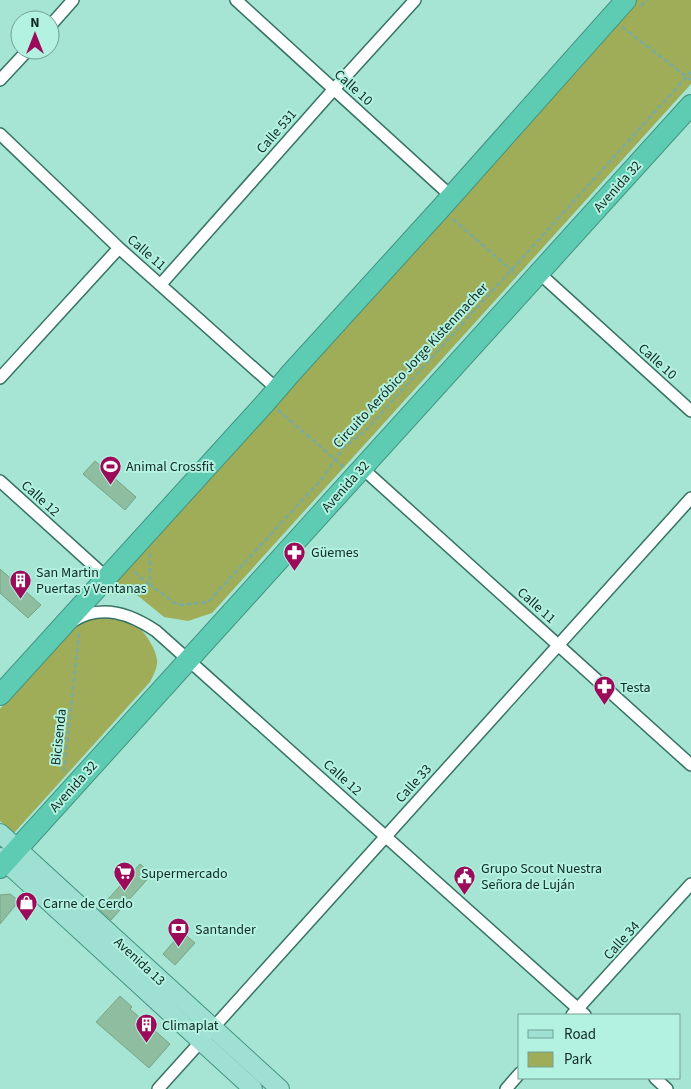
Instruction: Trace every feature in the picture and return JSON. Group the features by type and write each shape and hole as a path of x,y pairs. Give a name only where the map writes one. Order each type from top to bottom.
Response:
{"highway":[{"path":"0,695 628,2"},
{"name":"Avenida 32","path":"6,859 691,104"}],"main road":[{"name":"Avenida 13","path":"0,833 6,859 207,1035 280,1089"},
{"name":"Avenida 13","path":"207,1035 253,1089"}],"street":[{"path":"60,15 74,0"},
{"name":"Calle 10","path":"236,0 334,89 446,202"},
{"name":"Calle 531","path":"162,284 415,0"},
{"path":"0,80 19,60"},
{"name":"Calle 11","path":"0,134 119,248 162,284 272,395"},
{"path":"0,378 119,248"},
{"name":"Calle 10","path":"533,279 691,411"},
{"name":"Calle 11","path":"358,472 558,645 691,765"},
{"name":"Calle 12","path":"0,481 106,577"},
{"name":"Calle 33","path":"158,1089 691,498"},
{"name":"Calle 12","path":"61,628 93,612 109,612 125,614 142,621 156,631 386,836 579,1013"},
{"name":"Calle 34","path":"579,1013 691,884"},
{"path":"506,1089 518,1075"},
{"path":"655,1079 667,1089"}],"path":[{"path":"628,2 647,0"},
{"path":"616,34 623,27 691,80"},
{"name":"Circuito Aeróbico Jorge Kistenmacher","path":"121,562 178,605 208,602 321,480 343,448 367,429 691,72"},
{"path":"446,202 512,270 533,279"},
{"path":"272,395 336,459 358,472"},
{"path":"150,552 150,585"},
{"name":"Bicisenda","path":"64,774 79,634 93,612"}],"green space":[{"path":"636,0 691,0 691,84 212,613 188,621 164,617 137,595 101,595"},
{"path":"108,616 128,619 142,631 151,643 156,655 157,663 154,674 150,682 14,833 0,821 0,709 80,618"}],"building":[{"name":"Animal Crossfit","path":"95,461 136,497 125,510 83,474"},
{"name":"San Martin Puertas y Ventanas","path":"0,569 41,605 28,618 0,593"},
{"name":"Supermercado","path":"140,864 152,874 111,920 99,909"},
{"path":"10,894 19,901 0,924 0,895"},
{"name":"Santander","path":"182,932 195,943 175,965 163,954"},
{"path":"120,996 132,1007 130,1009 170,1044 149,1068 96,1022"}],"place":[{"name":"Animal Crossfit","path":"110,485"},
{"name":"Güemes","path":"295,571"},
{"name":"San Martin Puertas y Ventanas","path":"20,599"},
{"name":"Testa","path":"604,706"},
{"name":"Supermercado","path":"125,892"},
{"name":"Grupo Scout Nuestra Señora de Luján","path":"465,895"},
{"name":"Carne de Cerdo","path":"27,922"},
{"name":"Santander","path":"179,948"},
{"name":"Climaplat","path":"146,1044"}]}
